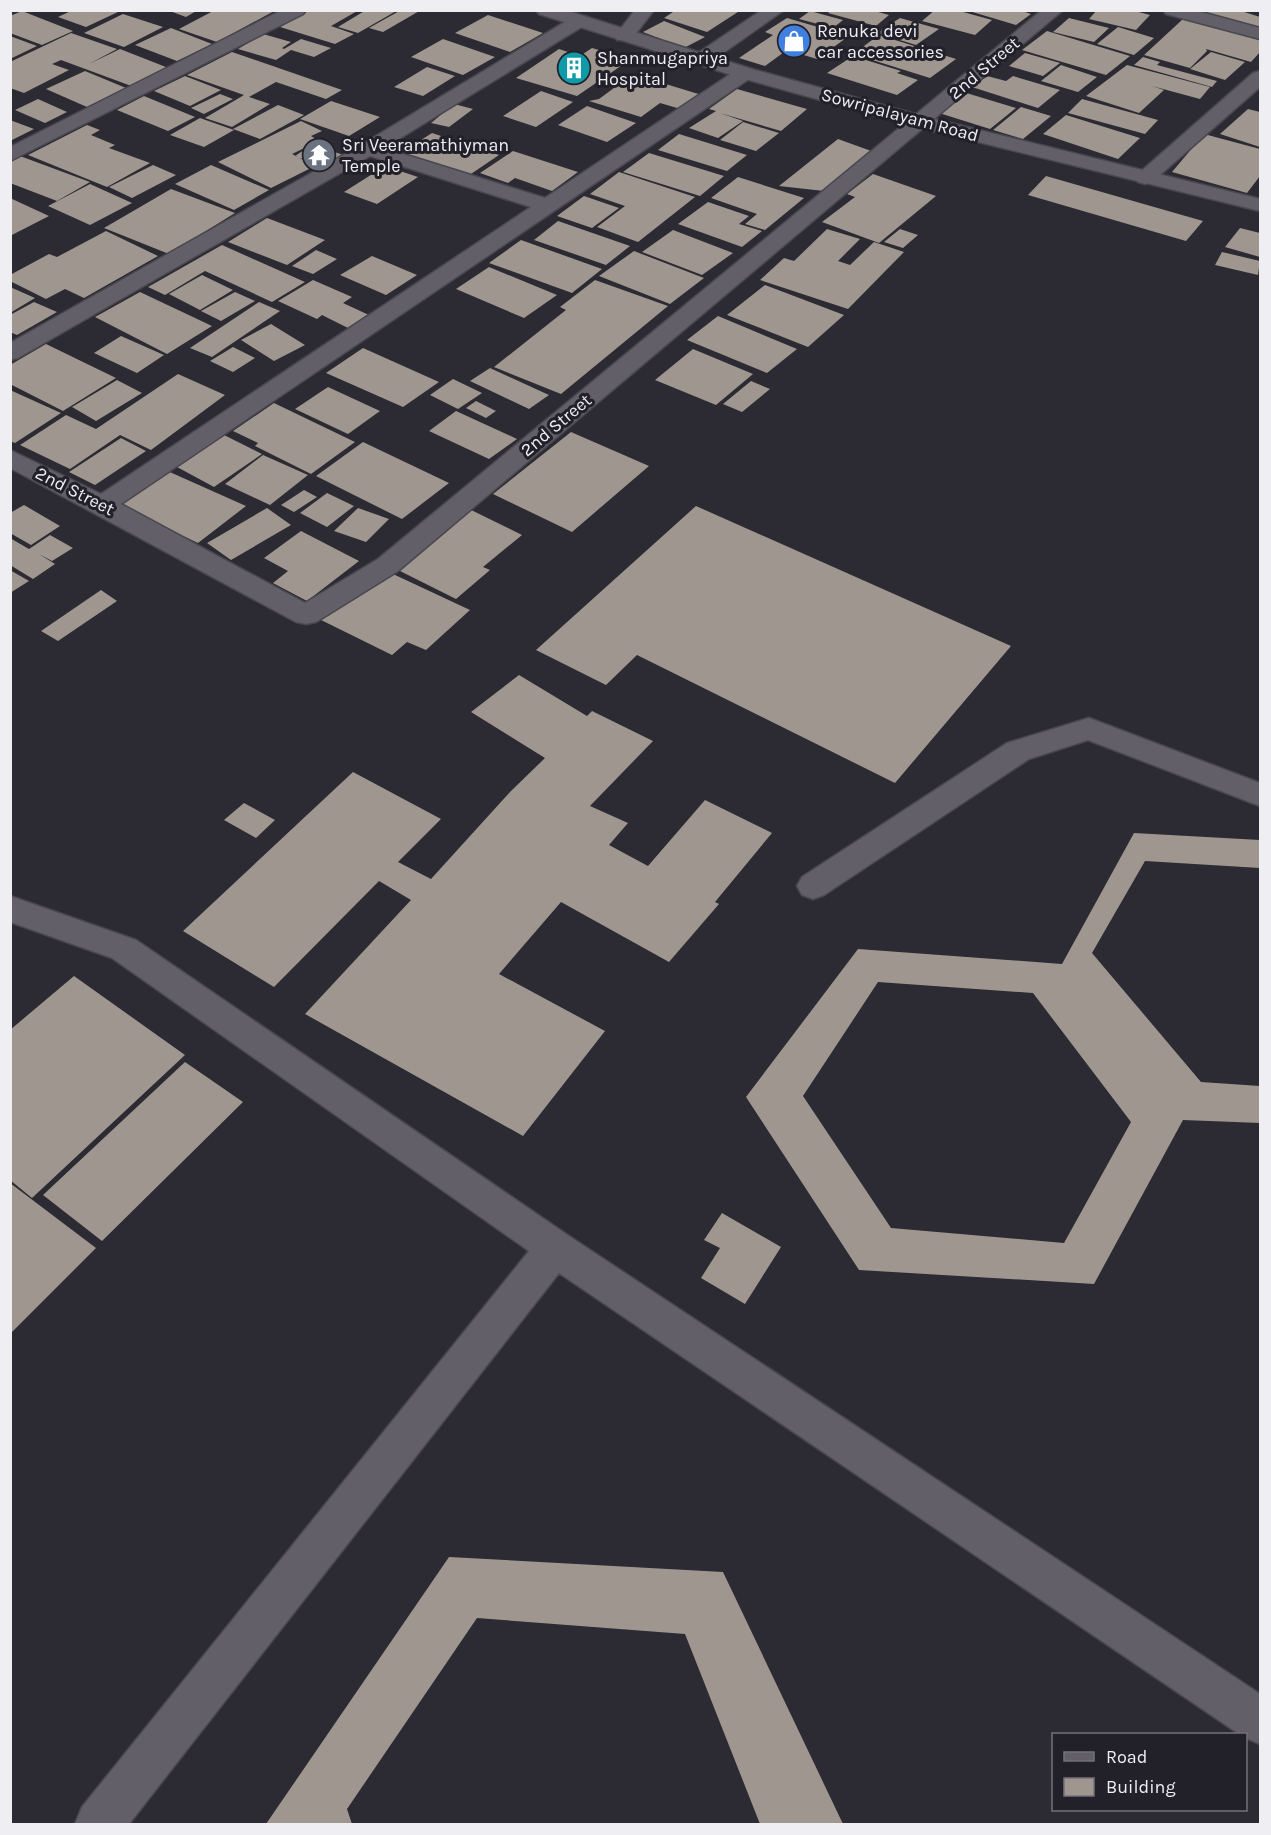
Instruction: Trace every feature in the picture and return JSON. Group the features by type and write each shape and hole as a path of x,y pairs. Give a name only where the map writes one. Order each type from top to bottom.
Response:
{"street":[{"path":"10,155 297,10"},
{"name":"Sowripalayam Road","path":"544,10 745,73 920,122 1260,205"},
{"path":"624,36 645,10"},
{"path":"702,59 775,10"},
{"name":"2nd Street","path":"10,458 306,615 388,565 1054,10"},
{"path":"1172,10 1260,34"},
{"path":"10,353 368,148 579,21"},
{"path":"102,505 745,73"},
{"path":"1145,177 1260,77"},
{"path":"368,148 548,206"},
{"path":"813,886 1018,751 1089,729 1260,795"},
{"path":"10,909 124,949 555,1248 1260,1721"},
{"path":"99,1824 555,1248"}],"building":[{"path":"73,10 114,10 118,12 86,27 58,17"},
{"path":"167,10 198,10 186,17"},
{"path":"215,10 276,10 217,42 179,29"},
{"path":"310,10 359,10 331,26 354,34 335,44 280,27"},
{"path":"366,10 398,10 358,33 338,27"},
{"path":"401,10 421,10 383,32 369,28"},
{"path":"676,10 741,10 707,32 664,18"},
{"path":"831,10 871,10 889,15 876,26 828,13"},
{"path":"935,10 956,10 992,20 975,35 922,21"},
{"path":"1019,10 1031,14 1016,25 969,11"},
{"path":"1097,10 1131,10 1150,15 1136,30 1089,19"},
{"path":"1191,10 1238,10 1260,17 1260,30"},
{"path":"22,11 73,31 42,45 10,33 10,16"},
{"path":"810,11 843,20 833,28 799,19"},
{"path":"123,14 163,27 124,47 84,33"},
{"path":"488,15 543,33 510,52 455,33"},
{"path":"787,18 849,36 817,59 787,50 765,66 739,58 773,35 765,32"},
{"path":"900,18 939,29 916,45 877,33"},
{"path":"1069,18 1109,28 1094,42 1053,32"},
{"path":"1183,19 1260,39 1260,52 1251,62 1206,49 1207,51 1190,68 1144,55"},
{"path":"664,21 705,37 684,48 643,32"},
{"path":"1118,27 1154,38 1134,55 1097,44"},
{"path":"171,28 212,44 177,61 135,45"},
{"path":"1047,31 1130,56 1106,75 1022,50"},
{"path":"71,33 117,49 89,64 120,49 171,69 134,87 61,60 52,64 69,70 24,93 10,88 10,62"},
{"path":"263,34 291,42 282,48 284,49 301,39 331,48 314,57 291,50 276,60 238,49"},
{"path":"879,35 956,59 930,78 853,54"},
{"path":"10,36 37,46 10,59"},
{"path":"443,39 495,57 463,75 411,57"},
{"name":"Shanmugapriya Hospital","path":"592,48 631,59 577,96 516,78 559,49 580,56"},
{"path":"232,52 342,90 326,99 276,82 249,97 270,104 232,127 205,118 244,95 187,75"},
{"path":"1211,52 1245,62 1225,80 1190,69"},
{"path":"1025,53 1060,63 1043,76 1009,66"},
{"path":"853,56 901,71 897,73 918,80 897,95 827,73"},
{"path":"1143,57 1160,62 1157,65 1217,81 1212,87 1134,65"},
{"path":"1061,65 1097,77 1078,92 1041,81"},
{"path":"1127,65 1210,87 1200,99 1152,86 1164,90 1139,113 1086,96"},
{"path":"427,67 455,76 423,96 394,87"},
{"path":"85,71 126,88 87,107 46,89"},
{"path":"633,74 705,96 684,110 660,103 641,117 589,101 599,99"},
{"path":"185,76 221,90 190,106 154,91"},
{"path":"987,76 1006,81 1013,76 1060,90 1038,108 972,87"},
{"path":"737,89 807,109 781,131 720,113 743,121 718,138 689,128 716,111 709,109"},
{"path":"541,91 573,102 536,127 503,116"},
{"path":"963,92 1016,108 990,129 936,112"},
{"path":"220,94 233,99 204,114 191,108"},
{"path":"144,96 195,117 168,131 117,110"},
{"path":"38,99 67,112 45,123 15,110"},
{"path":"1082,99 1158,120 1145,134 1068,113"},
{"path":"331,101 380,117 349,136 300,119"},
{"path":"454,104 473,109 449,127 431,123"},
{"path":"278,105 304,115 260,139 233,129"},
{"path":"587,106 636,123 607,142 558,125"},
{"path":"1021,107 1051,116 1023,139 993,130"},
{"path":"1248,109 1260,112 1260,147 1220,134"},
{"path":"1066,115 1140,138 1118,159 1043,134"},
{"path":"200,118 234,130 204,147 170,135"},
{"path":"10,120 34,129 10,141"},
{"path":"301,121 322,131 311,136 319,141 292,154 315,166 271,188 218,162"},
{"path":"743,122 779,133 756,151 720,140"},
{"path":"87,125 100,130 91,135 115,145 109,148 150,163 107,187 28,155"},
{"path":"432,133 499,155 468,176 399,154"},
{"path":"679,134 747,155 727,171 658,150"},
{"path":"1204,134 1260,149 1260,176 1247,193 1172,172"},
{"path":"838,139 874,152 824,191 779,186"},
{"name":"Sri Veeramathiyman Temple","path":"313,144 343,155 325,167 295,156"},
{"path":"513,151 578,172 552,191 515,178 508,183 480,173"},
{"path":"649,153 724,176 700,196 623,172"},
{"path":"20,156 90,182 57,201 10,183 10,161"},
{"path":"153,165 176,175 132,198 109,187"},
{"path":"211,165 269,190 234,210 175,184"},
{"path":"385,166 418,177 377,204 344,192"},
{"path":"619,172 695,197 638,242 597,227 625,206 590,194"},
{"path":"873,174 936,196 879,243 822,222 855,197 847,194"},
{"path":"1046,176 1203,221 1186,241 1028,195"},
{"path":"738,177 804,198 765,230 745,224 757,214 711,198"},
{"path":"90,184 132,203 90,225 48,206"},
{"path":"171,189 235,213 169,254 104,228"},
{"path":"584,196 619,208 592,228 557,216"},
{"path":"10,198 49,216 10,236"},
{"path":"708,202 749,216 739,224 762,231 742,247 678,224"},
{"path":"267,218 325,240 287,265 228,242"},
{"path":"558,221 630,246 606,265 534,240"},
{"path":"1240,228 1260,233 1260,257 1225,247"},
{"path":"827,229 860,239 838,261 850,265 874,242 904,252 848,309 760,280 784,258 794,261"},
{"path":"900,229 918,235 903,248 884,242"},
{"path":"673,230 733,253 702,275 642,252"},
{"path":"106,231 158,256 84,298 65,289 46,299 10,281 10,275 49,254 57,257"},
{"path":"521,240 602,269 572,293 489,263"},
{"path":"222,245 305,282 272,302 205,271 165,295 148,287"},
{"path":"316,250 337,259 313,274 292,266"},
{"path":"634,251 704,278 670,304 599,276"},
{"path":"1222,252 1260,261 1258,275 1215,265"},
{"path":"372,256 417,275 386,295 340,275"},
{"path":"489,267 557,295 524,318 456,289"},
{"path":"202,275 233,290 200,310 169,294"},
{"path":"313,280 352,297 343,303 371,316 350,329 322,315 317,319 278,301"},
{"path":"595,280 668,306 561,394 494,367 566,310 560,307"},
{"path":"765,285 844,315 808,347 727,315"},
{"path":"10,287 35,298 10,313"},
{"path":"140,292 212,326 167,354 95,317"},
{"path":"235,292 255,301 221,321 201,311"},
{"path":"34,302 57,312 17,335 10,332 10,315"},
{"path":"259,302 280,311 212,357 190,348"},
{"path":"718,316 797,349 767,373 687,340"},
{"path":"271,324 305,345 274,361 241,340"},
{"path":"121,336 164,355 137,373 94,353"},
{"path":"46,344 116,378 63,411 10,384 10,365"},
{"path":"233,347 255,358 233,372 210,361"},
{"path":"363,348 439,382 403,407 326,373"},
{"path":"693,349 753,374 716,405 655,380"},
{"path":"490,368 549,395 529,409 470,381"},
{"path":"178,374 225,395 151,450 120,435 70,469 20,445 66,415 96,429"},
{"path":"453,379 482,393 458,409 430,395"},
{"path":"117,380 142,393 96,421 72,407"},
{"path":"751,381 770,389 742,412 723,404"},
{"path":"328,387 380,411 348,434 295,409"},
{"path":"10,390 61,413 15,443 10,441"},
{"path":"476,401 496,411 486,418 466,408"},
{"path":"274,403 355,442 311,474 255,446 258,443 233,431"},
{"path":"456,411 517,439 489,459 429,431"},
{"path":"571,432 649,466 572,532 493,494"},
{"path":"224,435 262,454 214,487 177,467"},
{"path":"121,438 146,451 95,485 69,472"},
{"path":"363,442 449,483 402,519 316,476"},
{"path":"263,455 308,475 270,505 225,484"},
{"path":"163,469 246,506 198,543 115,504"},
{"path":"304,490 317,497 294,512 281,505"},
{"path":"327,493 354,506 327,527 300,513"},
{"path":"24,505 60,526 31,545 10,533 10,513"},
{"path":"463,506 522,535 483,567 490,570 456,599 388,565"},
{"path":"696,506 1011,646 895,783 637,655 606,685 536,650"},
{"path":"267,508 291,525 231,560 207,543"},
{"path":"358,508 389,519 366,542 334,531"},
{"path":"301,531 359,561 307,601 273,583 288,571 264,558"},
{"path":"50,535 73,548 52,561 39,554 55,564 33,579 10,565 10,538 29,549"},
{"path":"378,567 470,610 426,650 407,642 392,655 317,618"},
{"path":"10,570 29,581 10,593"},
{"path":"101,590 117,601 58,641 41,631"},
{"path":"519,675 587,716 592,711 653,741 590,806 628,823 609,845 648,866 705,800 772,833 715,902 719,904 669,962 561,902 499,974 605,1031 523,1136 305,1014 411,900 379,881 274,987 183,931 353,772 441,819 398,862 431,879 510,792 545,758 471,712"},
{"path":"244,803 275,820 256,838 224,820"},
{"path":"1134,833 1260,840 1260,868 1145,861 1092,953 1201,1082 1260,1086 1260,1123 1183,1120 1094,1284 859,1270 746,1097 858,949 1062,964","holes":["878,982 1033,993 1131,1122 1064,1243 891,1228 803,1096"]},
{"path":"74,976 185,1055 32,1198 10,1180 10,1030"},
{"path":"185,1062 243,1102 102,1241 43,1195"},
{"path":"10,1183 96,1248 10,1334"},
{"path":"722,1213 781,1247 745,1304 701,1278 720,1248 704,1240"},
{"path":"449,1557 723,1572 843,1824 760,1824 685,1634 477,1618 347,1809 352,1824 266,1824"}],"place":[{"name":"Renuka devi car accessories","path":"794,41"},
{"name":"Shanmugapriya Hospital","path":"574,68"},
{"name":"Sri Veeramathiyman Temple","path":"319,155"}]}
